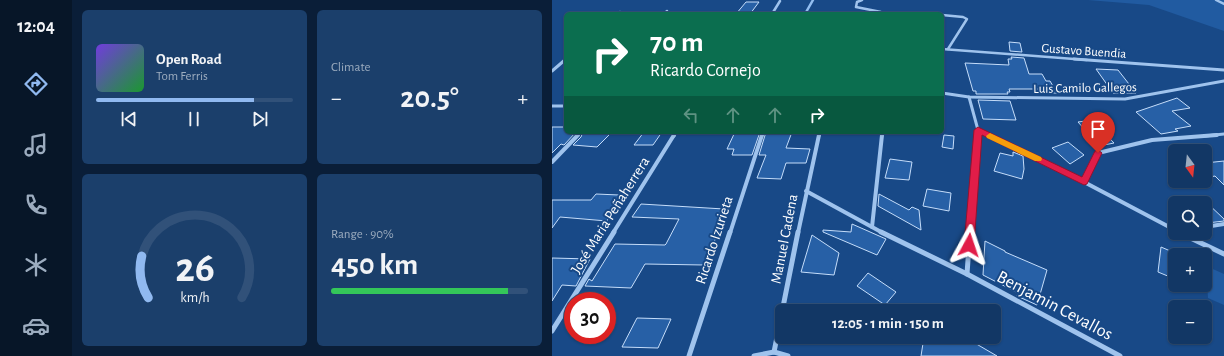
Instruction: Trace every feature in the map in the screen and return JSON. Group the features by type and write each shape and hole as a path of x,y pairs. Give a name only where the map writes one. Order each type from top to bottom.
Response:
{"street":[{"path":"862,0 857,2 856,7 881,12"},
{"path":"1216,0 1224,4"},
{"path":"773,12 780,1"},
{"path":"944,15 963,17 967,19 948,49"},
{"name":"Gustavo Buendia","path":"944,49 1224,70"},
{"path":"552,71 564,61"},
{"name":"Luis Camilo Gallegos","path":"944,93 969,97 1125,99 1224,81"},
{"path":"967,274 978,130 969,97"},
{"path":"552,106 564,106"},
{"path":"978,130 1084,182 1168,226"},
{"path":"552,162 578,134"},
{"name":"José Maria Peñaherrera","path":"552,330 675,134"},
{"name":"Ricardo Izurieta","path":"689,356 762,134"},
{"name":"Manuel Cadena","path":"774,352 806,191 820,134"},
{"path":"872,227 882,134"},
{"path":"1084,182 1098,153 1152,140 1224,134"},
{"name":"Benjamin Cevallos","path":"806,191 872,227 967,274 1120,356"},
{"path":"1212,226 1224,224"},
{"path":"1195,240 1224,254"},
{"path":"754,356 774,352 788,356"}],"shaded area":[{"path":"1088,0 1224,0 1224,31 1149,5"},
{"path":"1212,269 1224,274 1224,305 1208,298 1208,292 1212,292"}],"building":[{"path":"746,2 759,2 752,12 738,12"},
{"path":"1009,42 1020,43 1022,52 1010,51"},
{"path":"1011,57 1024,58 1029,74 1042,74 1046,81 1050,81 1057,93 1040,93 1038,89 1009,89 1010,92 1007,92 1008,94 976,94 976,91 973,91 965,63 1009,65 1008,59 1012,59"},
{"path":"1096,69 1118,70 1136,93 1113,93"},
{"path":"1177,98 1190,108 1172,111 1191,126 1175,129 1178,131 1161,134 1136,112"},
{"path":"978,100 1010,101 1016,120 983,119"},
{"path":"1092,120 1114,143 1099,146 1078,122"},
{"path":"552,127 564,127 564,134 574,134 564,145 561,144 552,153"},
{"path":"582,134 610,134 597,147 573,145"},
{"path":"642,134 661,134 653,145 634,145"},
{"path":"734,134 759,134 752,155 732,155 734,149 727,149"},
{"path":"765,134 791,134 786,148 810,149 806,163 786,163 781,179 757,178 766,155 759,155"},
{"path":"944,135 954,136 953,149 942,147"},
{"path":"1068,142 1084,155 1070,164 1052,148"},
{"path":"1013,152 1023,156 1024,169 1022,179 994,171 1000,153 1013,156"},
{"path":"890,159 912,162 909,180 885,178"},
{"path":"1224,161 1224,185 1215,176 1212,177 1212,162"},
{"path":"927,189 951,193 949,211 923,206"},
{"path":"596,194 619,195 607,221 560,217 552,228 552,200 591,200"},
{"path":"879,194 909,210 912,207 919,210 921,230 878,206"},
{"path":"641,204 724,209 717,226 721,226 704,265 645,264 631,288 585,286 589,279 592,281 615,244 666,244 679,219 632,217"},
{"path":"1212,208 1224,219 1224,221 1212,222"},
{"path":"852,224 886,239 877,255 823,232 823,230 851,232"},
{"path":"812,235 839,253 834,275 801,272"},
{"path":"985,241 1005,252 1047,270 1037,305 1017,296 1018,293 983,275"},
{"path":"1161,247 1168,250 1168,276 1158,272"},
{"path":"552,258 590,259 576,286 562,285 552,301"},
{"path":"868,273 896,292 886,304 884,304 857,286"},
{"path":"637,318 671,319 658,348 622,347"},
{"path":"923,344 976,344 997,356 921,356"}],"waterway":[{"path":"806,12 813,0"}],"slow traffic":[{"path":"990,136 1038,159"}],"route":[{"path":"969,245 978,130 1084,182 1098,153"}]}
